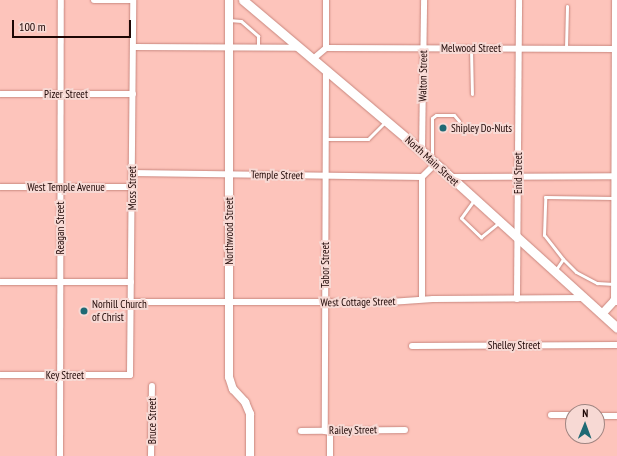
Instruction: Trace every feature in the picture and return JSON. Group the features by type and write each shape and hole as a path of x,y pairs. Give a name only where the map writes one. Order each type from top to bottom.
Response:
{"main road":[{"name":"North Main Street","path":"243,0 422,151 617,328"}],"street":[{"name":"Reagan Street","path":"60,456 61,0"},
{"path":"94,0 133,0"},
{"name":"Moss Street","path":"130,375 133,0"},
{"name":"Northwood Street","path":"229,0 229,377 232,389 245,402 250,414 250,456"},
{"path":"313,59 326,48 326,0"},
{"name":"Walton Street","path":"422,151 424,0"},
{"name":"Enid Street","path":"517,299 519,0"},
{"path":"602,314 615,301 615,0"},
{"path":"133,47 299,48"},
{"name":"Melwood Street","path":"326,48 616,49"},
{"name":"Tabor Street","path":"326,70 325,431 330,432 330,456"},
{"name":"Pizer Street","path":"0,94 133,94"},
{"path":"422,299 422,177 434,162"},
{"name":"Temple Street","path":"132,173 422,177"},
{"path":"450,177 616,176"},
{"name":"West Temple Avenue","path":"0,187 132,188"},
{"path":"0,282 131,282"},
{"name":"West Cottage Street","path":"131,302 390,302 422,299 584,298"},
{"name":"Shelley Street","path":"412,346 617,345"},
{"name":"Key Street","path":"0,375 130,375"},
{"name":"Bruce Street","path":"151,456 152,386"},
{"path":"552,415 565,415"},
{"path":"605,416 617,416"},
{"name":"Railey Street","path":"301,431 405,430"}],"lane":[{"path":"566,48 567,6"},
{"path":"229,20 241,21 258,36 258,48"},
{"path":"471,48 472,94"},
{"path":"434,162 432,118 436,115 454,115 459,121"},
{"path":"326,138 368,139 386,120"},
{"path":"614,198 545,197 544,235 562,259 576,272 597,283 614,284"},
{"path":"475,199 461,218 481,237 492,230 499,221"},
{"path":"555,272 562,263 562,259"}],"place":[{"name":"Shipley Do-Nuts","path":"443,128"},
{"name":"Norhill Church of Christ","path":"84,311"}]}
